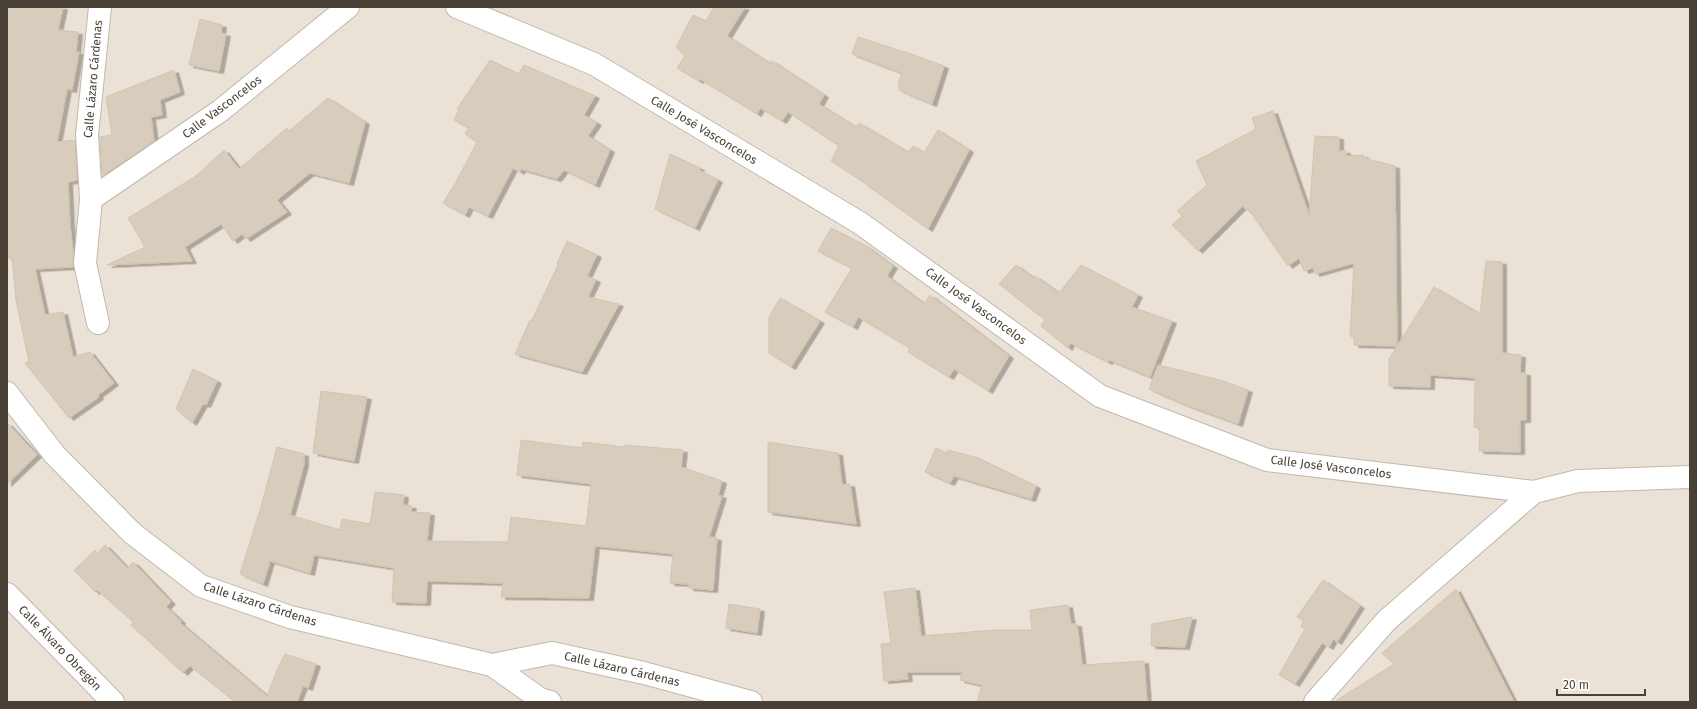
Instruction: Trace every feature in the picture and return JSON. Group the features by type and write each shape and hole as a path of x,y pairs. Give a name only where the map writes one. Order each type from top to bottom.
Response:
{"street":[{"name":"Calle Lázaro Cárdenas","path":"98,323 85,263 91,200 87,135 100,7"},
{"name":"Calle José Vasconcelos","path":"457,7 594,64 860,223 1100,396 1267,460 1534,492 1578,481 1690,477"},
{"name":"Calle Vasconcelos","path":"91,200 220,111 339,10"},
{"name":"Calle Lázaro Cárdenas","path":"7,393 56,455 132,533 201,586 290,617 492,665 540,700 550,702"},
{"name":"Calle José Vasconcelos","path":"1315,702 1387,620 1534,492"},
{"name":"Calle Álvaro Obregón","path":"7,594 113,702"},
{"name":"Calle Lázaro Cárdenas","path":"492,665 552,653 644,673 751,702"}],"shaded area":[{"path":"7,7 1690,7 1690,702 7,702"}],"building":[{"path":"7,7 63,7 58,30 78,32 76,52 79,52 72,90 67,89 57,142 75,140 77,180 68,182 73,267 35,269 45,315 63,312 73,357 90,352 114,383 98,395 99,397 69,418 25,363 29,361 16,301 12,257 7,258"},
{"path":"714,7 745,7 727,36 771,64 772,61 824,95 819,104 856,127 859,123 908,152 913,146 924,153 938,130 969,150 928,229 868,185 831,161 839,146 788,112 782,121 760,108 757,114 700,79 699,81 677,68 685,56 676,47 693,15 706,21"},
{"path":"200,19 222,25 221,33 226,34 219,71 189,65"},
{"path":"858,37 944,66 932,104 899,90 899,80 902,73 852,54"},
{"path":"490,60 519,74 524,65 595,96 584,115 597,123 588,136 610,150 595,185 564,170 557,179 521,169 520,172 513,168 488,216 469,207 465,215 443,203 477,142 465,134 469,128 454,120 459,110 457,109"},
{"path":"174,70 180,92 160,100 162,115 151,117 154,141 102,175 100,137 112,135 106,97"},
{"path":"328,98 365,122 349,183 310,173 277,200 287,212 246,239 242,234 233,241 221,224 185,247 192,261 107,265 145,247 128,218 196,176 224,150 239,169 287,128 289,131"},
{"path":"1273,111 1309,215 1315,136 1339,137 1339,151 1346,151 1346,156 1364,155 1364,158 1395,166 1397,346 1354,345 1354,337 1350,336 1354,263 1315,274 1313,268 1304,271 1299,258 1288,266 1249,210 1247,211 1243,206 1198,251 1172,225 1182,216 1177,211 1207,185 1196,161 1256,129 1252,118"},
{"path":"670,154 700,168 699,170 718,180 695,228 655,209"},
{"path":"831,228 866,246 893,266 887,276 924,304 930,295 1009,356 988,391 954,369 949,377 908,352 910,348 858,317 853,327 825,312 852,268 818,251"},
{"path":"567,241 597,255 587,276 596,280 588,297 619,304 582,372 515,354 530,320 532,320 558,265 557,264"},
{"path":"1486,261 1502,262 1502,353 1521,355 1520,373 1526,373 1526,420 1520,420 1520,452 1479,451 1480,428 1474,427 1475,378 1430,375 1430,387 1389,386 1389,359 1434,287 1480,314"},
{"path":"1016,265 1033,278 1035,276 1059,293 1081,265 1138,295 1132,307 1172,321 1150,377 1109,360 1108,362 1070,343 1068,348 1041,326 1045,320 999,284"},
{"path":"780,298 820,321 791,367 769,353 769,317"},
{"path":"1158,365 1220,380 1248,390 1238,424 1186,405 1149,389"},
{"path":"193,369 217,381 206,405 203,404 192,423 176,409"},
{"path":"321,391 367,397 354,461 313,453"},
{"path":"7,423 37,455 7,484"},
{"path":"521,440 582,448 583,442 625,447 625,445 683,450 681,467 722,481 718,495 722,496 709,537 717,538 713,590 689,588 689,584 670,583 673,554 595,546 589,598 501,597 503,583 427,581 426,603 392,602 394,568 314,555 310,573 270,561 263,584 240,574 261,507 277,447 304,454 304,464 290,515 340,530 342,519 370,524 375,492 404,495 403,505 412,506 411,512 430,513 427,541 508,542 511,517 586,526 591,484 517,475"},
{"path":"768,442 838,453 842,485 850,484 856,524 768,512"},
{"path":"936,448 947,453 948,450 978,458 1036,486 1031,499 954,476 950,483 925,472"},
{"path":"105,545 127,568 133,562 171,602 166,607 181,621 180,623 267,696 285,654 316,664 308,688 303,686 297,702 235,702 190,666 183,673 131,625 133,622 97,590 95,592 74,570 95,550 97,554"},
{"path":"1323,580 1360,606 1337,642 1333,639 1329,647 1322,643 1295,684 1279,675 1305,629 1301,627 1304,621 1297,617"},
{"path":"915,588 921,636 994,630 1032,630 1030,610 1068,605 1071,624 1077,624 1082,665 1144,661 1147,702 977,702 982,685 960,680 962,672 907,672 908,679 884,681 881,644 891,643 884,592"},
{"path":"1456,589 1514,702 1334,702 1394,664 1382,653"},
{"path":"729,604 760,609 757,633 726,628"},
{"path":"1192,617 1185,647 1151,646 1152,624"}]}
